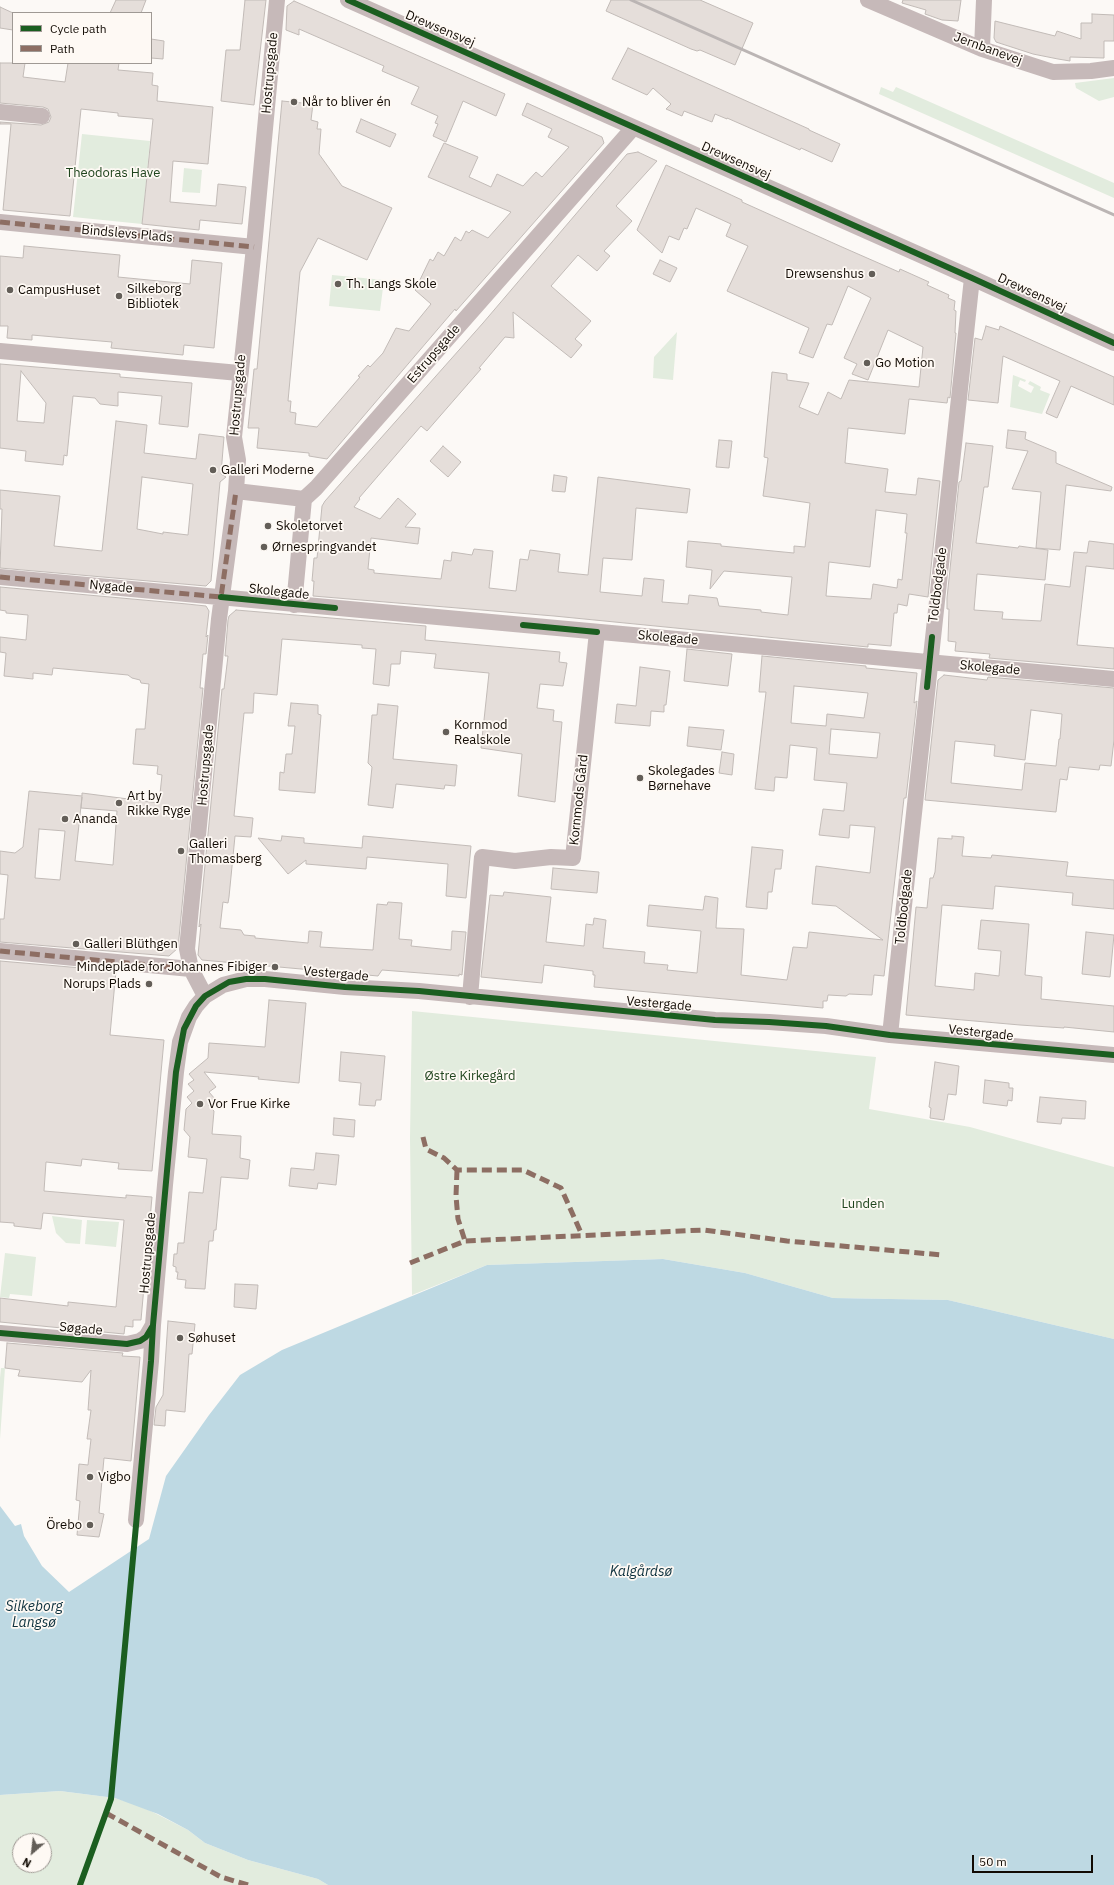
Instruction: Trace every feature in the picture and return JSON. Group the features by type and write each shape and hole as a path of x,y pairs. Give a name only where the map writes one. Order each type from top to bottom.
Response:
{"street":[{"name":"Hostrupsgade","path":"136,1520 179,1049 189,1017 205,996 191,969 187,949 221,597 236,491 238,460 234,437 239,373 254,247 277,0"},
{"name":"Drewsensvej","path":"348,0 972,278 1114,343"},
{"name":"Jernbanevej","path":"868,0 982,49 1053,72 1091,72 1114,68"},
{"path":"982,49 984,0"},
{"path":"0,112 42,116"},
{"name":"Estrupsgade","path":"304,499 316,488 633,128"},
{"name":"Bindslevs Plads","path":"0,222 254,247"},
{"name":"Toldbodgade","path":"890,1035 929,662 972,278"},
{"path":"0,351 239,373"},
{"path":"236,491 304,499 294,605"},
{"name":"Nygade","path":"0,577 221,597"},
{"name":"Skolegade","path":"221,597 294,605 1114,679"},
{"name":"Kornmods Gård","path":"470,997 482,857 515,861 551,857 573,858 597,632"},
{"path":"0,951 191,969"},
{"name":"Vestergade","path":"205,996 229,982 265,979 345,987 419,991 715,1020 826,1026 890,1035 1114,1056"},
{"name":"Søgade","path":"0,1333 127,1344 140,1341 146,1337 153,1325"}],"green space":[{"path":"1114,78 1114,97 1099,101 1076,88 1075,83"},
{"path":"881,87 893,92 896,87 1114,183 1114,198 879,94"},
{"name":"Theodoras Have","path":"82,134 150,141 142,224 73,217"},
{"path":"184,168 202,170 200,193 182,192"},
{"path":"332,275 384,280 380,311 329,306"},
{"path":"677,332 673,380 653,378 654,357"},
{"path":"1013,375 1026,380 1025,382 1020,380 1018,386 1031,393 1034,387 1028,384 1030,381 1041,387 1040,390 1050,394 1042,414 1010,407"},
{"name":"Lunden","path":"412,1011 876,1057 869,1109 970,1127 1114,1167 1114,1339 948,1300 833,1298 745,1273 663,1259 487,1265 412,1295 410,1138"},
{"path":"52,1216 82,1220 80,1244 66,1243 56,1233"},
{"path":"87,1220 119,1222 116,1247 85,1244"},
{"path":"5,1253 36,1257 32,1296 10,1294 9,1298 0,1297"},
{"path":"1,1368 5,1368 0,1439 0,1378"},
{"path":"60,1791 115,1798 143,1807 188,1830 205,1843 248,1860 318,1879 328,1885 0,1885 0,1795"}],"water":[{"name":"Kalgårdsø","path":"663,1259 745,1273 833,1298 948,1300 1114,1339 1114,1885 328,1885 318,1879 248,1860 205,1843 188,1830 158,1814 115,1798 60,1791 0,1795 0,1506 15,1526 21,1524 24,1536 42,1566 69,1592 149,1539 166,1476 209,1415 240,1375 282,1350 487,1265"}],"building":[{"path":"116,0 146,0 141,12 110,12"},
{"path":"245,0 266,0 254,105 221,101 226,50 240,50"},
{"path":"611,0 700,0 753,23 735,65 700,50 697,51 691,49 606,11"},
{"path":"903,0 961,0 958,21 942,20 925,14 926,10 902,3"},
{"path":"294,1 505,94 496,116 463,101 446,142 433,136 438,124 435,123 438,116 411,104 419,87 382,71 384,66 299,29 299,35 286,30 287,6"},
{"path":"0,7 12,13 12,30 0,28"},
{"path":"1092,14 1114,15 1114,41 1104,41 1104,58 1070,57 1070,61 1058,59 1033,54 996,42 994,38 995,21 1055,36 1057,31 1081,39 1081,23 1092,23"},
{"path":"152,39 164,41 163,59 152,58"},
{"path":"628,48 840,144 832,162 715,114 712,122 684,111 682,116 666,109 671,104 653,88 647,95 612,79"},
{"path":"0,63 25,64 23,77 65,82 68,64 119,64 118,70 153,73 152,85 158,86 157,101 213,107 208,164 173,161 170,202 216,206 218,184 246,187 242,224 200,220 199,230 142,224 153,119 118,116 118,113 81,109 70,216 3,210 11,124 0,124 0,122 41,125 49,122 51,117 48,109 43,107 0,103"},
{"path":"282,101 313,104 311,120 318,122 317,129 321,129 319,154 342,186 392,208 367,260 318,238 300,272 288,401 291,401 290,412 296,413 295,424 317,427 360,377 358,376 368,365 370,367 383,353 396,328 409,331 431,304 415,290 430,259 433,261 438,252 444,256 455,237 461,241 466,231 469,233 472,230 488,238 511,212 428,177 444,143 478,157 469,177 491,187 497,174 523,186 536,172 542,177 569,147 548,137 552,129 522,115 527,103 602,137 604,143 456,311 455,309 327,459 309,456 309,453 257,448 259,428 248,428 254,369 257,369"},
{"path":"361,119 396,134 390,147 356,132"},
{"path":"638,152 657,161 616,206 632,221 604,251 610,256 597,271 578,255 551,286 591,321 575,339 582,345 571,358 513,312 514,338 505,337 479,368 481,369 427,431 421,426 359,498 360,499 354,507 380,519 398,498 416,514 405,527 420,528 418,544 371,538 368,569 374,570 374,573 441,579 444,560 451,561 452,552 472,555 474,549 493,551 489,588 516,591 520,559 528,560 530,550 560,554 558,572 588,575 598,477 690,489 687,513 636,508 632,560 603,558 600,592 642,596 644,578 664,580 662,602 688,604 689,595 717,598 719,606 761,610 761,612 788,615 792,577 724,571 710,589 712,570 686,567 688,541 721,544 721,546 794,553 794,546 805,547 810,503 763,496 768,458 764,457 772,372 787,374 787,380 809,383 799,407 818,415 828,392 841,399 849,380 919,387 923,347 888,330 868,380 852,374 857,364 844,358 871,298 848,286 832,325 827,324 813,358 799,353 809,328 727,291 748,246 726,236 731,224 696,208 687,229 684,228 679,240 669,236 662,253 637,230 666,165 742,200 742,202 842,247 899,272 900,269 929,282 927,285 949,295 948,298 955,301 954,310 956,311 956,333 950,398 948,397 947,403 909,399 905,434 848,428 845,463 888,469 885,492 916,495 918,478 940,481 928,597 909,594 907,606 898,604 897,613 894,613 891,646 868,644 868,647 554,616 313,596 314,581 312,581 314,558 317,558 322,506 325,501 483,323 627,154","holes":["876,510 907,514 905,533 907,533 902,580 898,579 897,588 873,584 871,599 826,596 829,562 870,567"]},
{"name":"Silkeborg Bibliotek","path":"24,246 120,255 118,277 190,284 192,260 222,263 214,348 184,345 183,355 111,348 112,342 32,335 32,340 7,338 8,326 0,326 0,256 23,258"},
{"path":"660,260 677,268 670,282 653,274"},
{"path":"986,326 999,330 1000,326 1114,377 1114,405 1071,386 1057,418 1046,413 1060,381 1003,356 998,403 968,400 975,338 982,340"},
{"path":"0,364 120,374 120,377 192,383 188,427 159,424 162,396 118,392 118,406 100,404 95,398 73,396 67,456 64,455 63,465 25,461 26,451 0,448","holes":["21,371 46,403 44,423 17,421"]},
{"path":"116,421 147,425 144,453 196,459 199,434 224,437 221,474 226,477 220,482 211,581 206,586 0,568 2,509 0,509 0,490 60,496 54,546 102,551","holes":["142,477 193,484 188,535 163,532 163,534 137,529"]},
{"path":"1008,430 1026,432 1025,439 1056,452 1056,463 1112,487 1111,491 1066,485 1060,550 1036,548 1041,492 1012,489 1028,451 1006,448"},
{"path":"719,440 732,441 729,468 716,467"},
{"path":"966,443 993,446 988,487 984,487 976,543 1048,550 1045,580 977,574 974,610 1003,612 1002,619 1041,621 1045,584 1070,587 1074,552 1087,553 1089,541 1114,544 1114,569 1086,566 1077,645 1114,648 1114,669 989,658 990,654 955,651 956,642 948,641 949,609 947,609 947,598 959,482 961,481"},
{"path":"443,446 461,462 448,477 430,461"},
{"path":"554,475 567,477 565,492 552,491"},
{"path":"0,587 206,606 209,611 206,654 203,654 200,688 203,688 178,948 169,956 0,942 0,919 4,919 8,875 0,874 0,851 15,853 23,847 29,791 82,796 82,793 159,803 162,775 157,774 158,766 133,764 136,729 145,729 149,684 141,683 140,680 132,678 128,675 53,668 52,675 33,673 33,679 4,676 6,653 0,652 0,637 26,640 28,615 6,613 6,611 0,610","holes":["82,797 81,808 117,811 113,865 75,861","39,829 65,831 60,880 35,878"]},
{"path":"236,610 426,626 425,640 560,652 559,662 567,663 563,686 540,684 537,708 554,710 553,721 562,722 555,802 518,796 522,754 481,748 489,673 434,668 436,654 401,651 400,664 391,664 389,686 373,684 376,649 362,648 362,645 282,639 277,695 254,693 253,713 244,713 234,816 253,818 251,837 235,836 229,897 228,903 223,902 220,928 241,930 244,935 255,936 255,938 308,943 309,931 322,932 320,947 373,950 377,904 387,905 388,902 402,903 399,939 412,940 411,946 451,950 452,931 466,932 462,975 382,970 378,976 202,960 198,955 201,924 199,927 222,689 224,689 228,656 225,656 228,620 229,616"},
{"path":"687,649 732,654 728,686 684,681"},
{"path":"762,656 866,666 866,668 917,673 914,703 917,701 906,798 904,798 884,976 874,975 872,995 828,995 827,1001 823,1001 823,1008 594,987 595,975 593,975 593,971 544,965 542,983 481,977 490,895 503,896 504,892 551,897 546,942 584,946 586,924 593,925 594,918 606,920 603,948 645,952 644,963 668,965 667,970 697,973 701,931 647,926 649,905 703,910 705,896 718,898 716,928 744,929 741,975 787,980 793,947 807,948 809,932 883,940 836,906 812,904 816,866 870,873 875,827 850,825 849,838 819,835 823,809 844,811 847,783 814,780 817,748 790,745 787,778 775,777 774,791 755,789 766,692 759,692","holes":["794,686 868,693 864,718 827,714 826,726 791,723","831,729 880,733 877,758 829,754"]},
{"path":"640,667 670,671 664,712 651,711 650,726 615,723 617,704 636,706"},
{"path":"944,675 987,680 988,677 1114,688 1114,740 1111,766 1100,765 1099,770 1069,767 1067,780 1060,779 1056,812 925,800 938,680","holes":["1031,710 1062,714 1056,766 1025,763 1022,790 951,783 955,741 995,745 994,756 1025,760"]},
{"path":"291,703 318,705 318,714 321,715 315,793 279,790 280,772 284,773 286,754 292,754 295,726 288,726"},
{"path":"378,704 398,706 393,759 457,765 455,786 445,785 444,789 396,784 393,808 368,805 372,767 368,763 372,715 377,715"},
{"path":"689,727 724,730 721,750 687,746"},
{"path":"722,752 734,754 732,775 719,773"},
{"path":"282,836 304,838 304,843 362,848 363,836 471,846 466,898 446,896 448,864 367,857 366,869 306,864 306,860 288,874 258,838 281,841"},
{"path":"952,836 964,837 962,856 991,858 992,855 1068,862 1066,876 1114,880 1114,909 1072,905 1073,893 995,886 993,909 942,905 935,986 974,990 975,973 999,976 1001,951 978,949 981,920 1029,924 1025,975 1042,977 1041,999 1114,1006 1114,1032 906,1015 916,907 927,908 930,878 933,878 935,872 938,838 952,839"},
{"path":"752,847 783,850 781,869 775,869 772,892 768,892 767,909 746,907"},
{"path":"553,868 599,872 597,893 551,889"},
{"path":"1086,932 1114,935 1110,977 1082,974"},
{"path":"0,961 116,971 110,1035 164,1040 152,1171 118,1169 119,1163 82,1159 81,1166 46,1162 44,1191 126,1198 126,1195 152,1197 141,1320 133,1320 133,1327 125,1326 124,1334 0,1322 0,1298 68,1306 68,1302 116,1307 124,1220 43,1213 41,1229 14,1226 14,1223 0,1222"},
{"path":"269,1000 306,1003 299,1083 258,1079 259,1077 204,1072 216,1087 209,1092 215,1099 208,1105 214,1111 212,1134 241,1136 240,1158 250,1160 248,1179 221,1177 216,1230 214,1230 213,1241 209,1241 205,1289 185,1288 186,1280 177,1279 178,1272 176,1272 176,1267 173,1266 174,1254 177,1254 178,1243 184,1243 189,1192 203,1193 207,1159 188,1157 190,1137 184,1130 186,1109 192,1103 187,1097 194,1091 188,1084 194,1080 189,1074 208,1058 209,1043 265,1047"},
{"path":"341,1052 385,1056 381,1100 376,1100 375,1106 359,1105 361,1083 339,1081"},
{"path":"935,1062 959,1066 956,1095 948,1094 944,1120 930,1118 931,1108 929,1107"},
{"path":"985,1080 1009,1083 1009,1088 1013,1088 1012,1101 1008,1100 1007,1106 983,1103"},
{"path":"1040,1097 1086,1101 1085,1119 1062,1118 1061,1124 1037,1122"},
{"path":"334,1118 355,1120 354,1137 333,1135"},
{"path":"316,1153 339,1155 336,1185 318,1183 317,1189 289,1186 291,1168 314,1170"},
{"path":"235,1284 258,1285 256,1309 234,1307"},
{"path":"168,1321 195,1324 192,1354 189,1354 185,1412 166,1410 165,1426 154,1425 156,1407 163,1395"},
{"path":"7,1343 123,1353 122,1356 140,1357 131,1461 104,1458 99,1513 104,1514 99,1537 77,1535 80,1501 76,1500 79,1464 88,1465 91,1439 87,1439 91,1410 88,1410 91,1370 82,1382 18,1376 20,1370 5,1368"}],"railway":[{"path":"631,0 1114,215"}],"marked path":[{"path":"0,222 254,247"},
{"path":"0,577 221,597 236,491"},
{"path":"0,951 191,969"},
{"path":"423,1137 426,1149 444,1158 457,1170 523,1170 561,1188 582,1235"},
{"path":"457,1170 456,1196 458,1219 465,1241"},
{"path":"410,1263 465,1241 704,1230 787,1241 942,1255"},
{"path":"106,1813 221,1877 248,1885"}],"cycle path":[{"path":"348,0 972,278 1114,343"},
{"path":"221,597 335,608"},
{"path":"523,625 597,632"},
{"path":"927,687 932,637"},
{"path":"80,1885 111,1799 176,1072 184,1029 196,1006 205,996 229,982 246,979 265,979 345,987 419,991 715,1020 826,1026 890,1035 1114,1055"},
{"path":"0,1333 127,1344 140,1341 146,1337 152,1327"}],"place":[{"name":"Når to bliver én","path":"294,102"},
{"name":"Drewsenshus","path":"872,274"},
{"name":"Th. Langs Skole","path":"338,284"},
{"name":"CampusHuset","path":"10,290"},
{"name":"Silkeborg Bibliotek","path":"119,296"},
{"name":"Go Motion","path":"867,363"},
{"name":"Galleri Moderne","path":"213,470"},
{"name":"Skoletorvet","path":"268,526"},
{"name":"Ørnespringvandet","path":"264,547"},
{"name":"Kornmod Realskole","path":"446,732"},
{"name":"Skolegades Børnehave","path":"640,778"},
{"name":"Art by Rikke Ryge","path":"119,803"},
{"name":"Ananda","path":"65,819"},
{"name":"Galleri Thomasberg","path":"181,851"},
{"name":"Galleri Blüthgen","path":"76,944"},
{"name":"Mindeplade for Johannes Fibiger","path":"275,967"},
{"name":"Norups Plads","path":"149,984"},
{"name":"Vor Frue Kirke","path":"200,1104"},
{"name":"Søhuset","path":"180,1338"},
{"name":"Vigbo","path":"90,1477"},
{"name":"Örebo","path":"90,1525"}],"park label":[{"name":"Østre Kirkegård","path":"470,1076"}],"water label":[{"name":"Silkeborg Langsø","path":"34,1616"}]}
